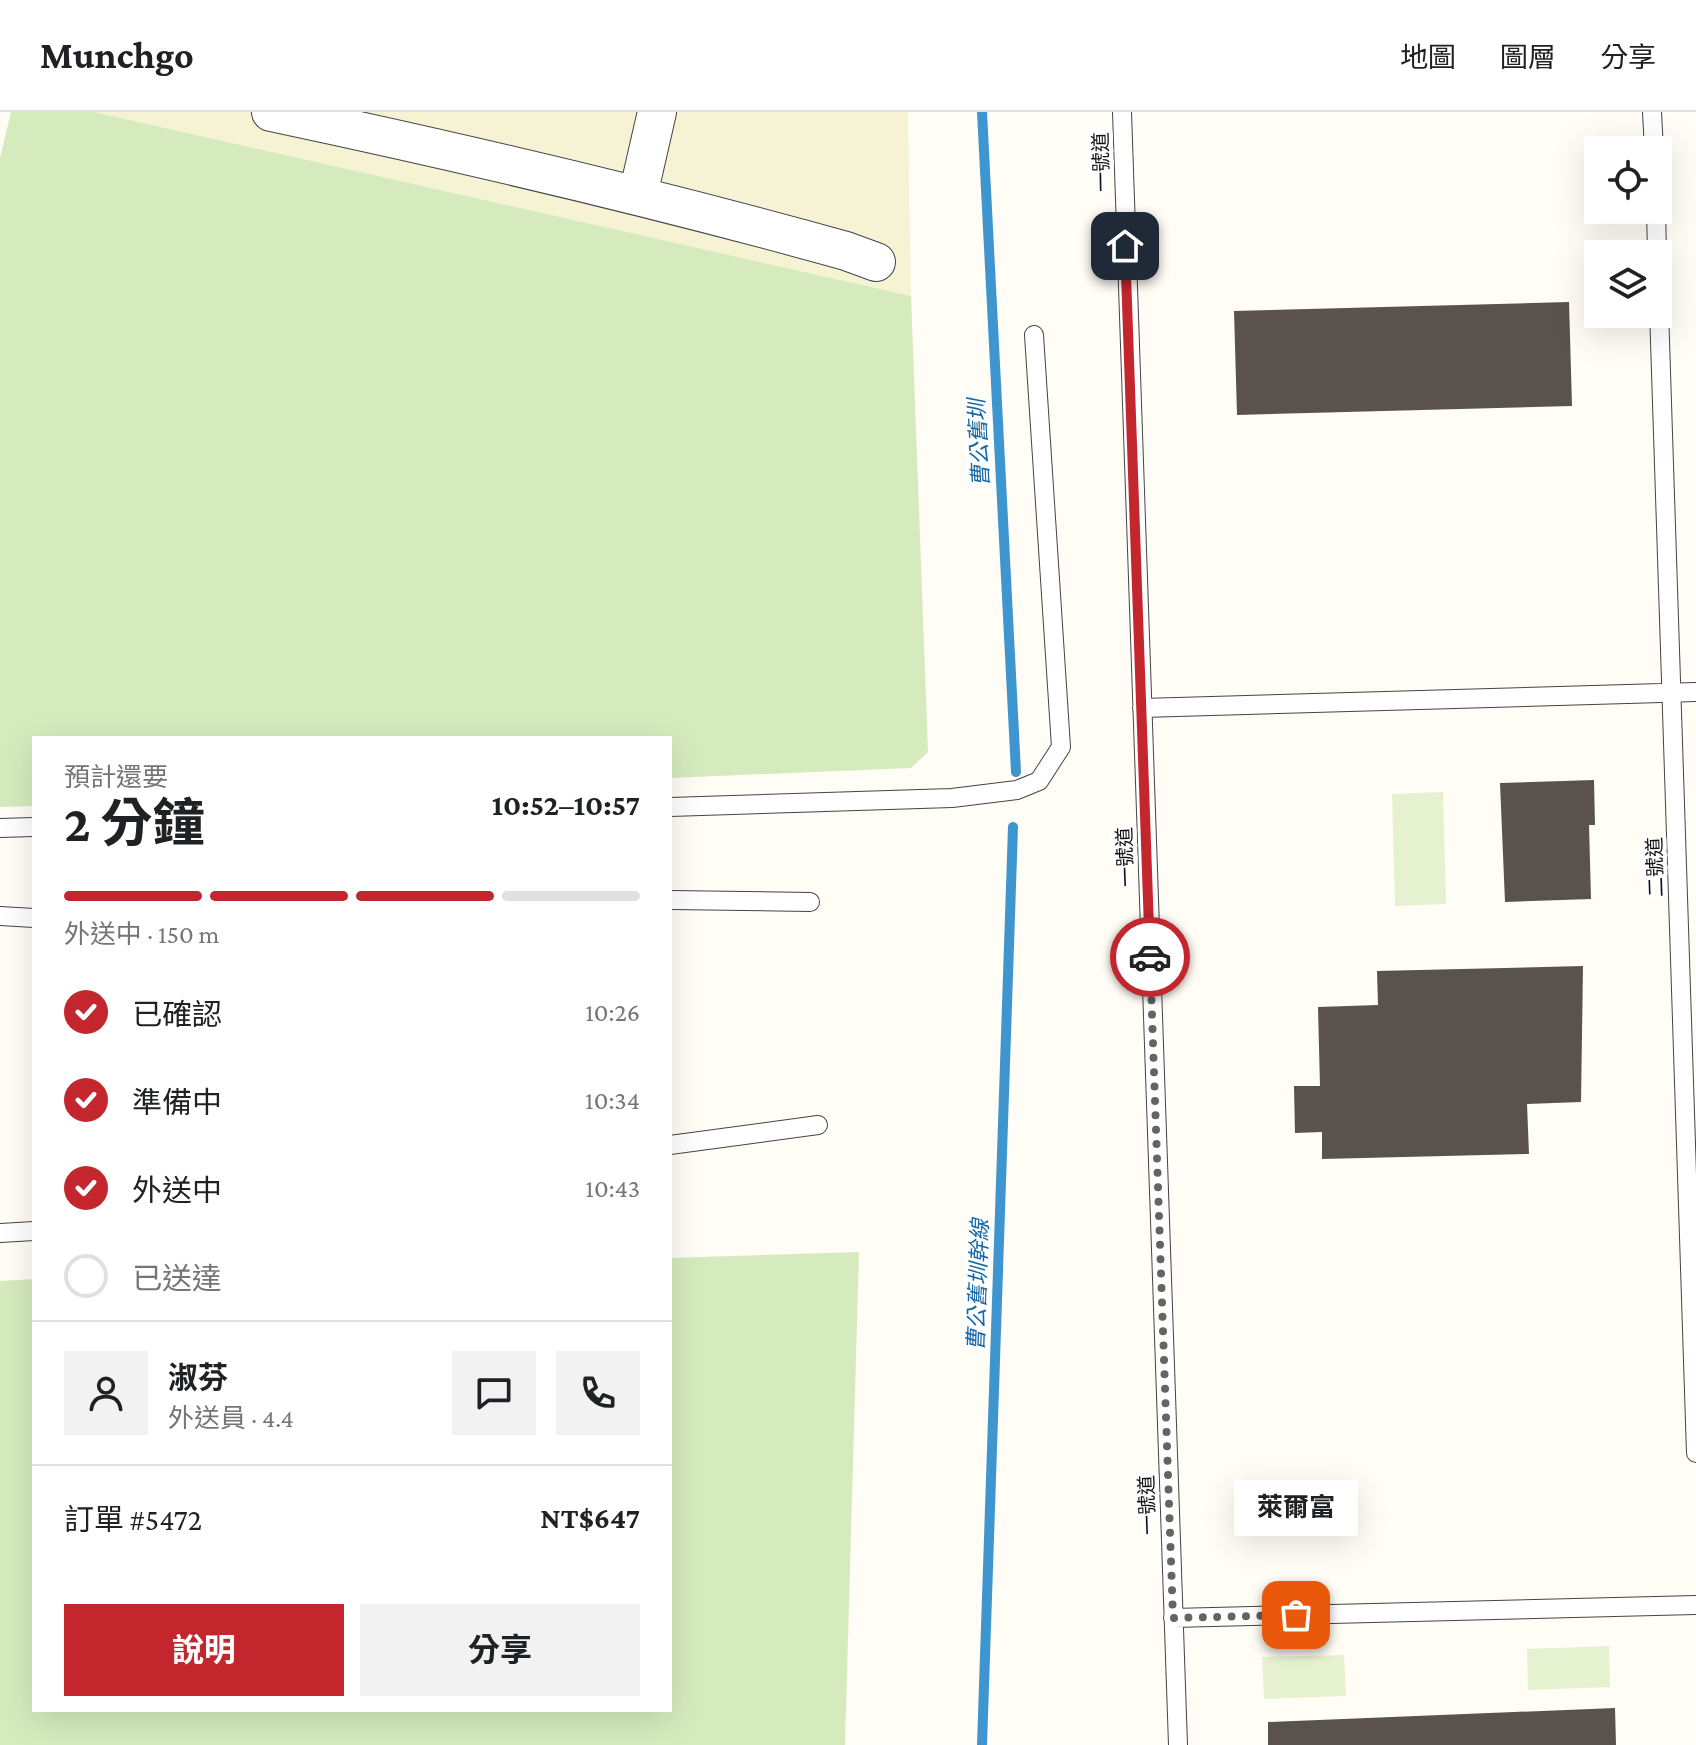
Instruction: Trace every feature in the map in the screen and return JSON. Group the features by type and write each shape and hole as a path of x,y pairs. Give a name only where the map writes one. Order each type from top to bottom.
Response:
{"street":[{"path":"271,112 450,150 638,195 846,251 876,262"},
{"path":"638,195 657,112"}],"lane":[{"name":"一號道","path":"1122,112 1178,1745"},
{"path":"1652,112 1653,136"},
{"name":"二號道","path":"1660,328 1696,1453"},
{"path":"672,807 952,798 1017,790 1039,781 1061,747 1034,335"},
{"path":"1142,708 1696,692"},
{"path":"0,828 32,827"},
{"path":"672,900 810,902"},
{"path":"0,916 32,918"},
{"path":"672,1145 818,1125"},
{"path":"0,1233 32,1231"},
{"path":"1173,1618 1696,1605"}],"shaded area":[{"path":"94,112 908,112 911,296"}],"green space":[{"path":"11,112 94,112 911,296 928,752 911,768 672,778 672,736 32,736 32,806 0,807 0,158"},
{"path":"1443,792 1446,904 1395,906 1392,794"},
{"path":"859,1252 845,1745 0,1745 0,1281 32,1279 32,1712 672,1712 672,1258"},
{"path":"1609,1646 1610,1687 1528,1690 1527,1649"},
{"path":"1344,1655 1346,1696 1264,1699 1262,1657"}],"building":[{"path":"1569,302 1572,406 1237,415 1234,311"},
{"path":"1594,780 1595,825 1589,825 1591,899 1505,902 1500,783"},
{"path":"1583,966 1581,1102 1527,1104 1529,1154 1322,1159 1322,1132 1295,1133 1294,1086 1320,1086 1318,1007 1378,1005 1377,971"},
{"path":"1615,1708 1616,1745 1268,1745 1268,1722"}],"waterway":[{"name":"曹公舊圳","path":"982,112 1016,772"},
{"name":"曹公舊圳幹線","path":"982,1745 1013,827"}],"way so far":[{"path":"1150,957 1173,1618 1296,1615"}],"place":[{"name":"萊爾富","path":"1296,1615"}],"route":[{"path":"1125,246 1150,957"}]}
